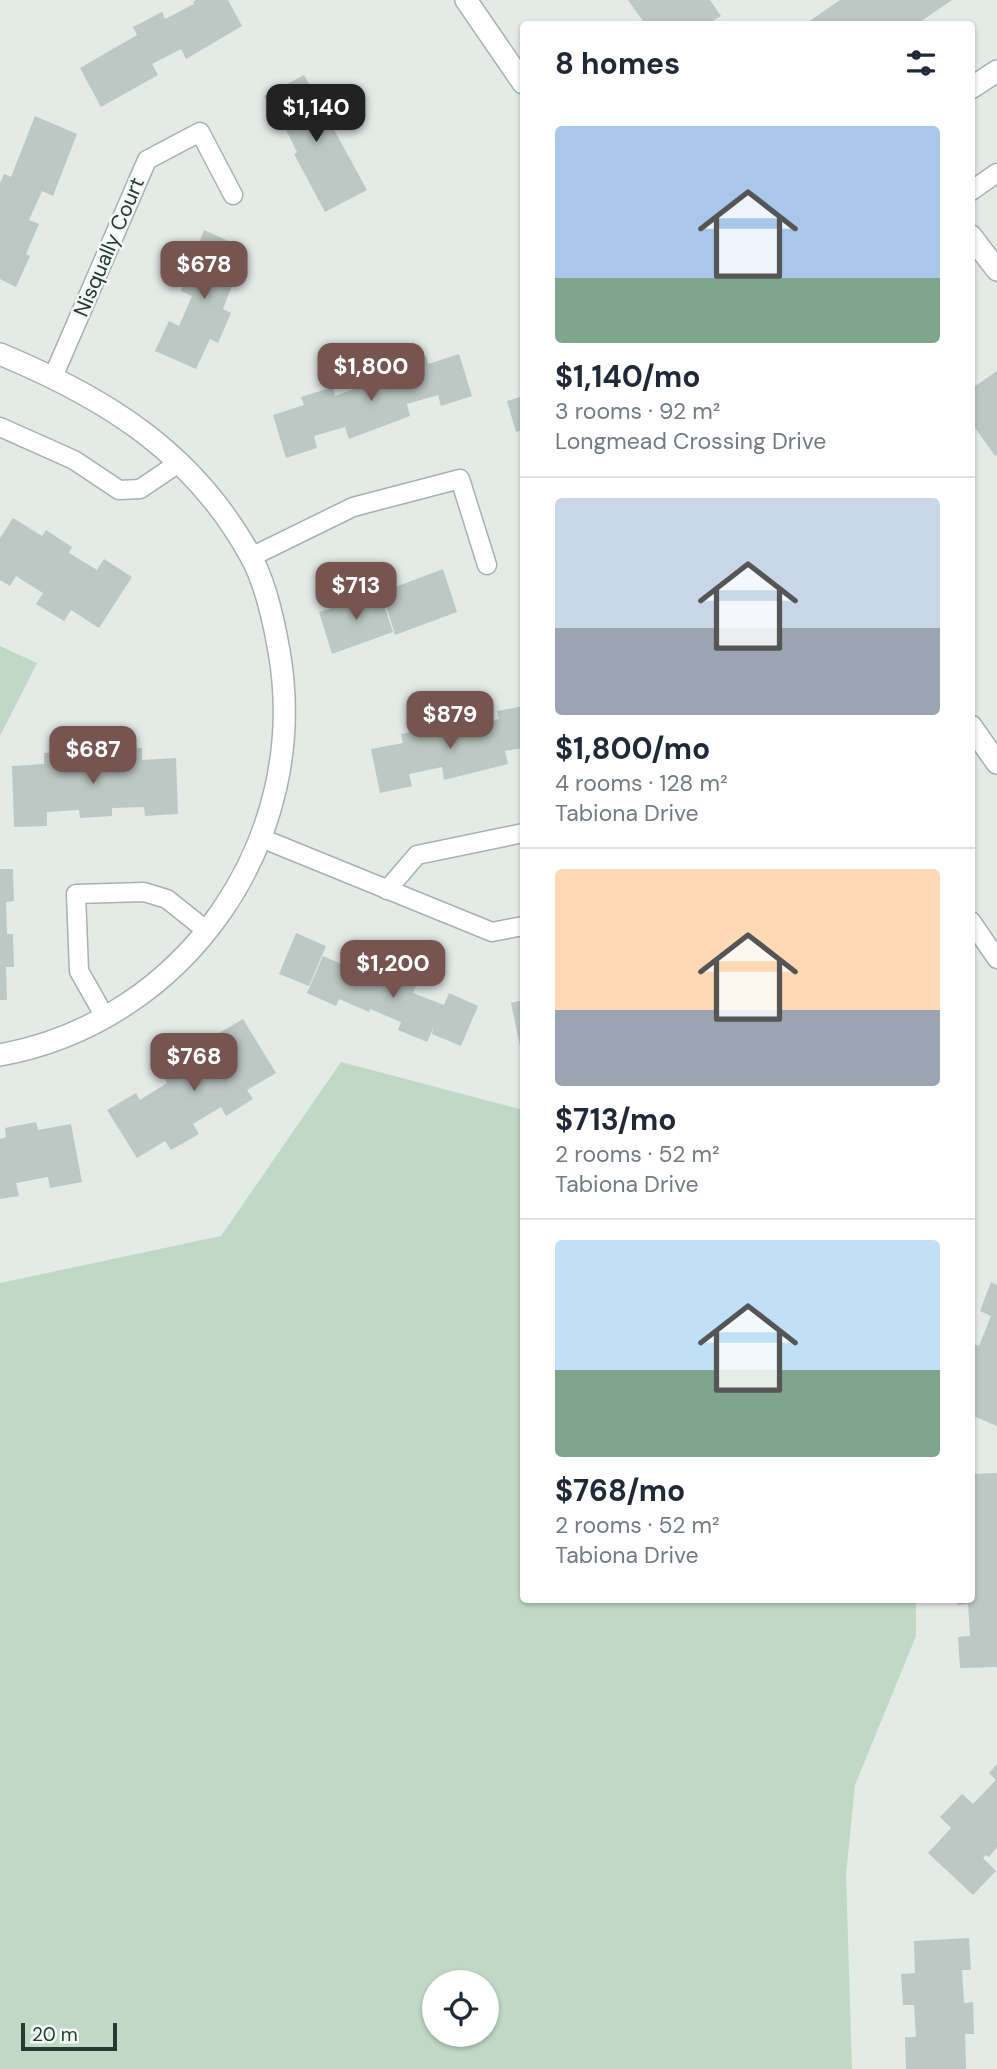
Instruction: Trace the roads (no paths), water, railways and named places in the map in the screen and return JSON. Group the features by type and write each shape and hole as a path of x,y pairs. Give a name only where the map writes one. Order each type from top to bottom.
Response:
{"street":[{"path":"466,0 520,79"},
{"path":"975,85 997,71"},
{"path":"975,241 997,270"},
{"path":"0,354 53,376 115,411 180,462 204,489 251,557 274,624 286,689 284,737 276,792 261,838 232,896 207,931 164,979 105,1017 35,1048 0,1055"},
{"path":"975,732 997,763"}],"lane":[{"name":"Nisqually Court","path":"53,376 147,160 200,132 233,195"},
{"path":"975,188 997,173"},
{"path":"0,427 74,460 119,490 140,489 180,462"},
{"path":"251,557 353,507 460,479 488,565"},
{"path":"387,890 417,855 520,834"},
{"path":"261,838 492,932 520,927"},
{"path":"105,1017 79,971 76,894 144,892 167,899 207,931"},
{"path":"975,927 997,959"}]}
